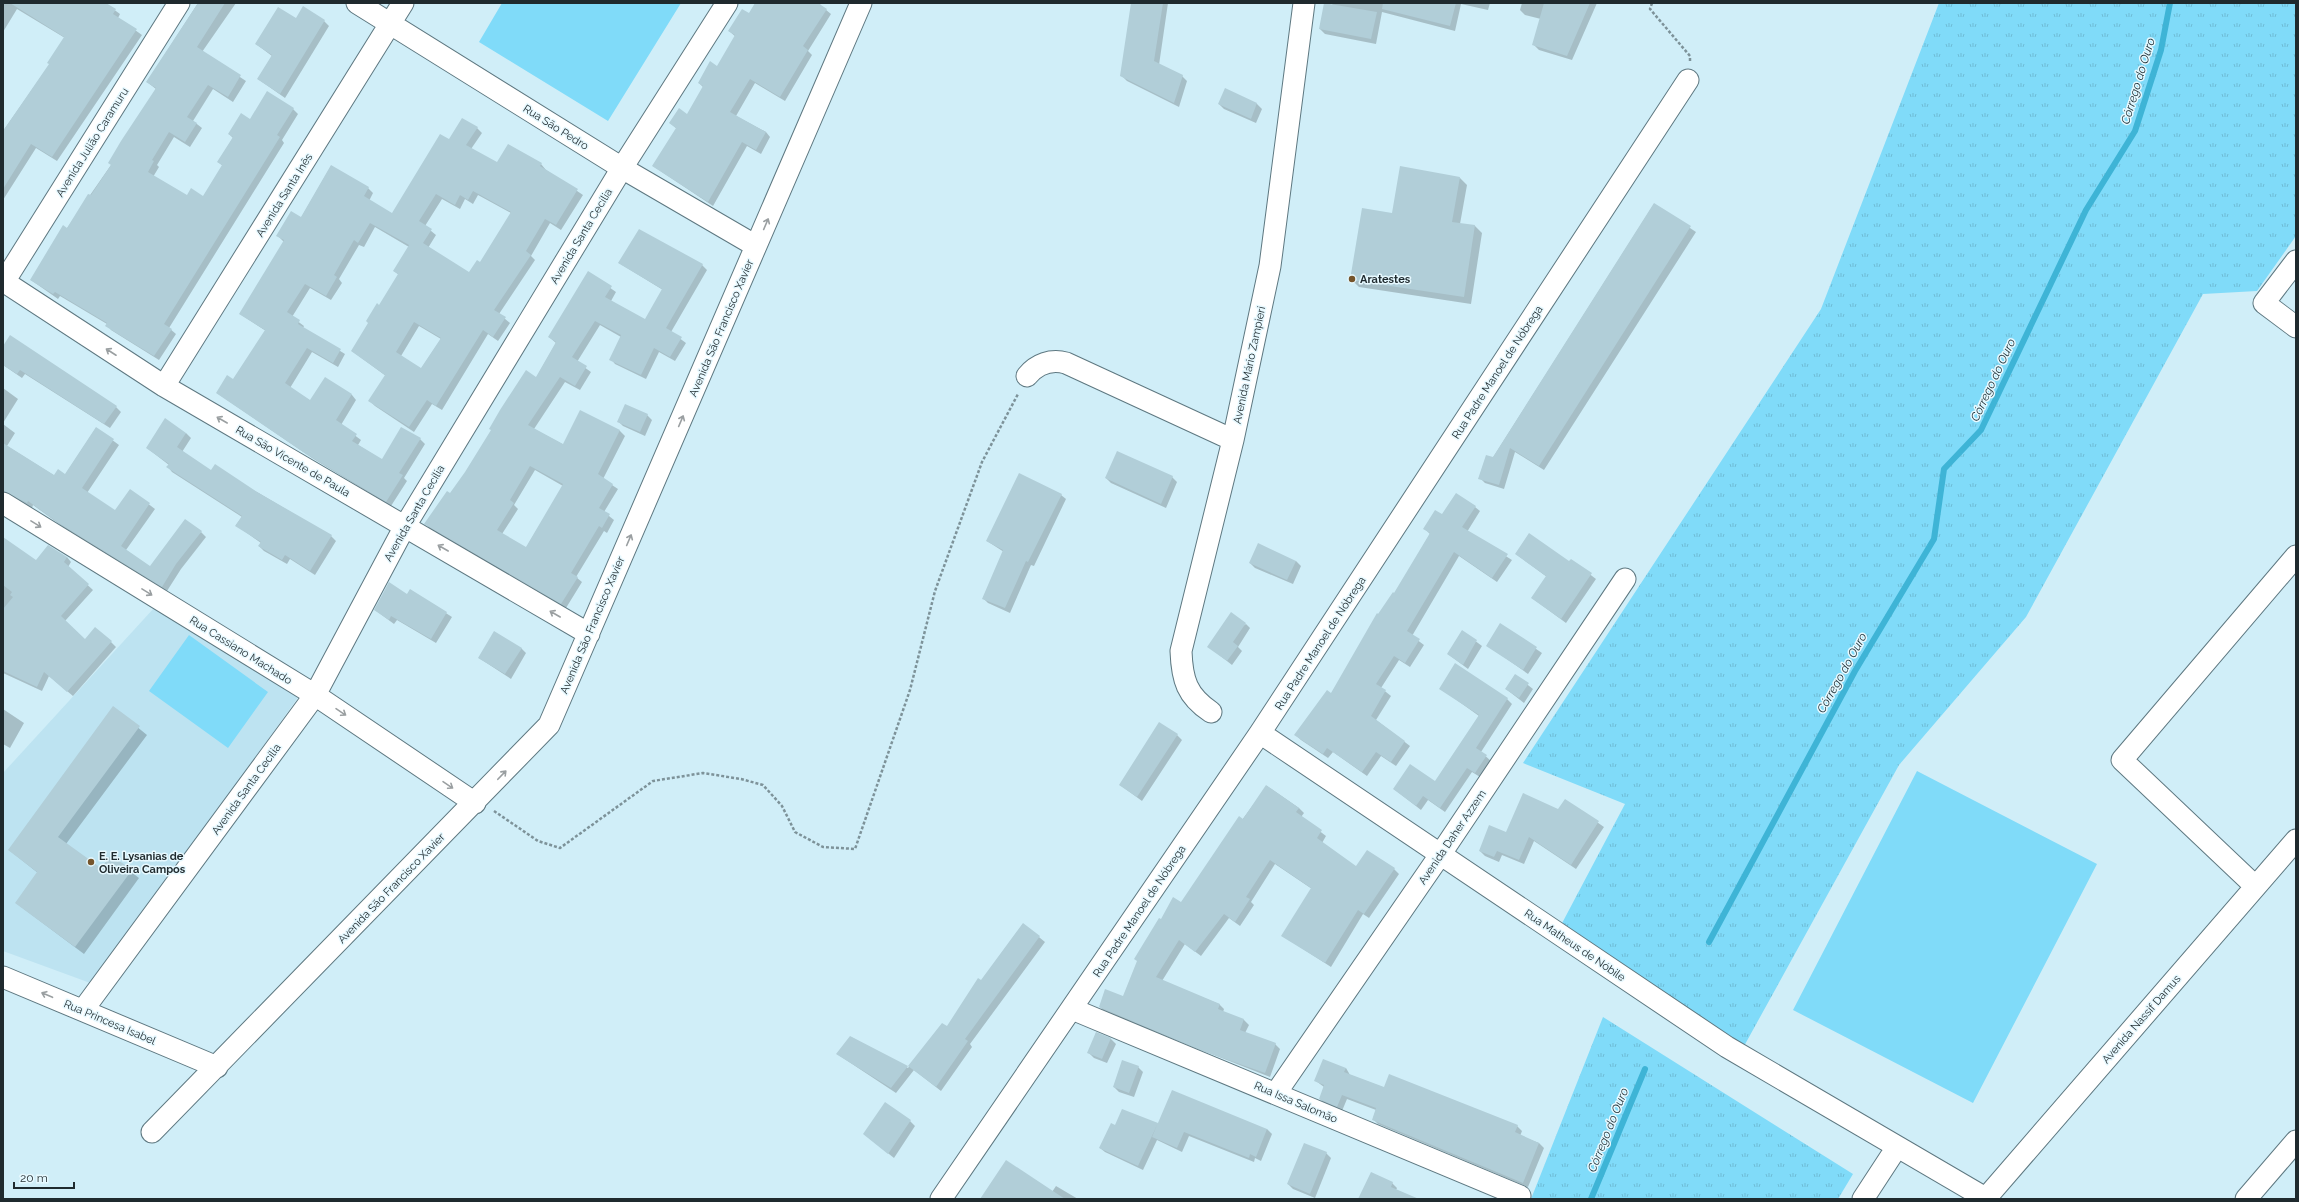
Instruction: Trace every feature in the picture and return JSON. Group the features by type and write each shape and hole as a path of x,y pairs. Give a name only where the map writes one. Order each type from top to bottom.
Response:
{"street":[{"name":"Avenida Julião Caramuru","path":"4,281 179,3"},
{"name":"Rua São Pedro","path":"357,3 622,168 756,246"},
{"name":"Avenida Santa Inês","path":"164,386 403,3"},
{"name":"Avenida Santa Cecília","path":"83,1010 315,695 405,526 622,168 727,3"},
{"name":"Avenida São Francisco Xavier","path":"152,1132 475,803 549,725 861,3"},
{"name":"Avenida Mário Zampieri","path":"1211,712 1193,698 1187,687 1183,676 1181,651 1233,440 1270,266 1304,3"},
{"name":"Rua Padre Manoel de Nóbrega","path":"941,1199 1260,733 1688,80"},
{"path":"2296,261 2264,303 2296,327"},
{"name":"Rua São Vicente de Paula","path":"4,281 164,386 589,634"},
{"path":"1027,376 1035,368 1044,363 1055,361 1066,363 1233,440"},
{"name":"Rua Cassiano Machado","path":"3,503 315,695 475,803"},
{"path":"2255,886 2122,760 2296,556"},
{"name":"Avenida Daher Azzem","path":"1276,1093 1440,855 1625,579"},
{"name":"Rua Matheus de Nóbile","path":"1260,733 1726,1047 1987,1199"},
{"name":"Avenida Nassif Damus","path":"1987,1199 2296,840"},
{"name":"Rua Princesa Isabel","path":"3,977 217,1066"},
{"name":"Rua Issa Salomão","path":"1072,1009 1520,1196"},
{"path":"2246,1199 2296,1140"},
{"path":"1863,1199 1897,1147"}],"path":[{"path":"1652,3 1650,9 1690,56 1688,80"},
{"path":"475,803 502,814 538,841 560,848 653,781 703,773 742,779 763,785 782,806 796,832 823,847 855,849 910,690 935,590 979,469 1027,376"}],"shaded area":[{"name":"E. E. Lysanias de Oliveira Campos","path":"154,608 299,696 93,984 3,951 3,773"}],"green space":[{"path":"502,3 681,3 608,121 479,42"},
{"path":"1939,3 2296,3 2296,236 2257,291 2203,294 2026,617 1899,765 1743,1048 1560,927 1625,804 1523,763 1821,309"},
{"path":"189,635 268,692 228,748 149,691"},
{"path":"1917,771 2097,864 1973,1103 1793,1010"},
{"path":"1603,1017 1853,1174 1838,1199 1531,1199"}],"building":[{"path":"10,3 106,3 116,9 113,14 137,29 52,157 31,144 3,189 3,131 49,64 47,63 64,37"},
{"path":"198,3 225,3 197,47 241,75 228,97 208,85 187,117 197,123 185,142 169,132 152,160 154,161 148,172 187,195 191,188 203,196 222,165 217,162 233,137 228,134 241,113 250,119 267,91 294,108 277,135 280,137 164,324 172,329 154,356 105,326 107,323 55,292 53,294 30,280 63,225 67,228 88,194 91,195 111,165 108,163 156,88 146,82"},
{"path":"755,3 818,3 827,9 803,46 808,50 780,97 750,79 730,112 766,132 756,150 742,142 708,202 652,166 676,128 669,123 679,108 687,114 703,86 698,83 710,61 717,66 735,35 728,31 742,9 749,13"},
{"path":"1131,3 1163,3 1154,61 1183,75 1174,103 1120,76"},
{"path":"1324,3 1377,12 1371,39 1319,29"},
{"path":"1383,3 1456,3 1450,26 1382,9"},
{"path":"1544,3 1590,3 1567,56 1532,45"},
{"path":"303,6 325,20 280,94 257,79 272,55 255,44 278,7 296,18"},
{"path":"1225,88 1257,103 1251,119 1218,104"},
{"path":"462,118 478,127 466,145 497,162 508,144 542,163 540,166 578,189 556,225 545,219 526,251 531,255 494,310 506,317 493,337 483,330 436,406 427,400 409,427 368,401 385,375 351,351 368,323 366,321 377,303 379,305 398,274 393,271 409,245 370,223 358,243 354,240 334,275 337,277 326,296 305,284 287,312 300,320 298,324 341,349 333,363 307,348 285,383 310,400 325,377 352,394 336,420 357,434 352,441 382,459 401,427 421,438 399,473 403,475 386,502 306,454 216,393 227,375 233,379 265,330 239,314 284,240 276,236 291,211 301,217 331,165 369,187 364,196 392,213 440,134 449,139","holes":["473,191 511,212 480,262 477,260 469,272 423,243 432,229 419,221 436,194 455,205 460,195 468,200","414,322 441,338 421,368 396,352"]},
{"path":"1400,166 1460,177 1452,222 1475,225 1464,297 1350,280 1362,208 1392,213"},
{"path":"1654,203 1691,226 1539,466 1510,448 1499,485 1478,479 1486,455 1493,457"},
{"path":"639,229 703,264 666,328 682,337 670,357 654,348 641,375 609,360 621,335 595,321 572,357 587,366 575,386 560,377 528,425 563,444 580,410 620,430 598,474 613,484 599,508 610,514 602,528 599,526 571,573 578,577 561,604 424,524 447,491 450,493 465,472 491,430 489,429 500,410 526,370 536,377 556,342 548,337 588,271 612,286 605,297 645,319 662,289 618,263","holes":["530,466 563,484 526,547 497,530 514,503 510,500"]},
{"path":"10,335 117,406 104,424 20,370 17,374 3,365 3,346"},
{"path":"625,404 648,414 640,432 617,422"},
{"path":"165,418 186,433 177,447 211,470 215,464 257,492 332,535 310,571 285,555 282,560 258,546 261,542 235,526 242,516 166,467 169,464 146,448"},
{"path":"96,427 114,439 82,488 115,510 130,489 150,503 121,546 150,566 185,519 202,531 176,564 162,587 60,524 28,501 27,503 3,491 3,443 54,475 58,469 65,474"},
{"path":"1117,451 1173,476 1161,504 1105,478"},
{"path":"1019,473 1062,494 1028,562 1026,561 1005,608 982,599 1003,550 986,541"},
{"path":"1456,493 1476,506 1462,527 1508,554 1492,578 1454,552 1407,631 1420,639 1405,663 1394,656 1376,684 1386,690 1371,716 1405,741 1391,762 1376,752 1362,772 1327,748 1323,754 1294,735 1327,690 1331,693 1377,613 1378,614 1393,592 1394,593 1430,533 1423,529 1435,510 1442,514"},
{"path":"1529,533 1569,561 1571,559 1592,573 1561,619 1531,598 1546,576 1515,554"},
{"path":"3,537 36,560 48,545 67,557 64,562 89,584 61,616 85,639 95,627 112,641 67,692 44,672 37,687 3,671 3,609 13,597 10,595 12,592 3,585"},
{"path":"1258,543 1296,561 1287,580 1249,563"},
{"path":"389,582 407,594 410,589 447,612 431,639 391,616 389,620 374,610"},
{"path":"1231,612 1246,623 1233,642 1238,646 1227,661 1207,647"},
{"path":"1500,623 1537,647 1523,670 1486,646"},
{"path":"1462,630 1477,640 1463,665 1447,654"},
{"path":"494,631 522,648 505,674 478,658"},
{"path":"1455,663 1508,698 1476,748 1487,755 1475,773 1467,768 1440,808 1423,796 1416,806 1393,789 1410,764 1435,781 1479,715 1439,689"},
{"path":"1515,674 1529,683 1519,698 1505,689"},
{"path":"113,706 140,726 58,837 101,868 111,855 132,870 75,947 15,903 37,872 8,850"},
{"path":"1159,722 1178,734 1137,797 1119,785"},
{"path":"1266,785 1299,808 1296,812 1322,830 1317,838 1356,866 1367,850 1395,868 1364,914 1358,910 1325,963 1281,936 1311,888 1270,860 1246,897 1250,899 1235,922 1224,914 1195,952 1179,940 1156,977 1220,1004 1218,1009 1244,1019 1240,1030 1276,1043 1265,1073 1200,1050 1099,1007 1105,989 1123,996 1137,961 1134,959 1159,918 1161,919 1173,897 1181,902 1239,816 1243,819"},
{"path":"1523,793 1558,809 1565,799 1599,821 1571,865 1529,837 1519,860 1497,851 1494,857 1479,851 1489,825 1506,832"},
{"path":"1023,923 1040,936 965,1039 968,1041 936,1087 908,1066 942,1023 947,1026 978,978 981,980"},
{"path":"1096,1032 1111,1038 1102,1059 1087,1053"},
{"path":"850,1036 908,1066 891,1088 836,1054"},
{"path":"1323,1059 1346,1068 1344,1072 1384,1087 1389,1074 1518,1125 1515,1132 1539,1143 1523,1183 1372,1120 1376,1108 1342,1095 1337,1107 1319,1099 1324,1085 1314,1081"},
{"path":"1122,1060 1139,1066 1129,1093 1113,1087"},
{"path":"1172,1090 1267,1129 1256,1157 1250,1154 1249,1158 1184,1132 1177,1148 1152,1137"},
{"path":"885,1102 911,1120 888,1154 863,1134"},
{"path":"1122,1109 1158,1123 1138,1166 1099,1148 1111,1123 1115,1125"},
{"path":"1304,1143 1327,1152 1310,1194 1287,1184"},
{"path":"1006,1160 1065,1199 980,1199"},
{"path":"1371,1172 1393,1182 1391,1187 1419,1199 1358,1199"}],"waterway":[{"name":"Córrego do Ouro","path":"1709,942 1855,671 1934,539 1944,469 1981,430 2086,210 2135,131 2161,50 2170,3"},
{"name":"Córrego do Ouro","path":"1591,1199 1645,1069"}],"place":[{"name":"Aratestes","path":"1352,279"},
{"name":"E. E. Lysanias de Oliveira Campos","path":"91,862"}]}
